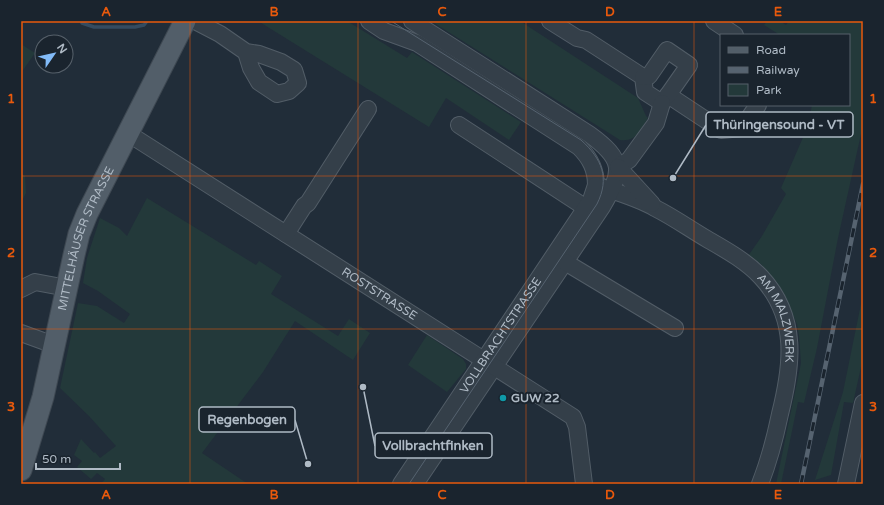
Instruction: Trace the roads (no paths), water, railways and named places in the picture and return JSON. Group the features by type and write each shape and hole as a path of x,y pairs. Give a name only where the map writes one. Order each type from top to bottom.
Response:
{"main road":[{"name":"MITTELHÄUSER STRASSE","path":"21,470 43,397 79,234 87,214 129,134 185,21"}],"street":[{"path":"195,21 220,34 246,52"},
{"path":"369,21 384,31 417,43 579,147 591,161 596,178 605,188"},
{"path":"412,21 589,134 600,142 611,154 618,167 629,160 656,123 665,99 689,65 667,50 649,76 643,77 586,40 577,38 550,21"},
{"path":"714,21 734,34"},
{"path":"643,77 645,92 665,99 720,130 742,128 757,106"},
{"path":"286,234 368,109"},
{"path":"415,484 489,363 565,262 594,208 458,125"},
{"name":"ROSTSTRASSE","path":"129,134 573,417 577,427 584,484"},
{"name":"VOLLBRACHTSTRASSE","path":"401,484 489,363 594,208 595,193 605,188 617,178 618,167"},
{"name":"AM MALZWERK","path":"618,167 654,207"},
{"name":"AM MALZWERK","path":"605,188 654,207 747,265 762,278 774,294 781,308 789,335 790,358 785,395 775,436 760,484"},
{"path":"565,262 675,328"},
{"path":"21,289 35,282 67,288"},
{"path":"21,332 54,345"},
{"path":"846,484 863,403"}],"waterway":[{"path":"82,23 94,27 135,27 144,25 147,21"}],"tram line":[{"path":"391,21 581,140 599,162 603,177 603,186 597,204 409,484"}],"railway":[{"path":"801,484 863,184"}],"place":[{"name":"Thüringensound - VT","path":"673,178"},
{"name":"Vollbrachtfinken","path":"363,387"},
{"name":"GUW 22","path":"503,398"},
{"name":"Regenbogen","path":"308,464"}]}
